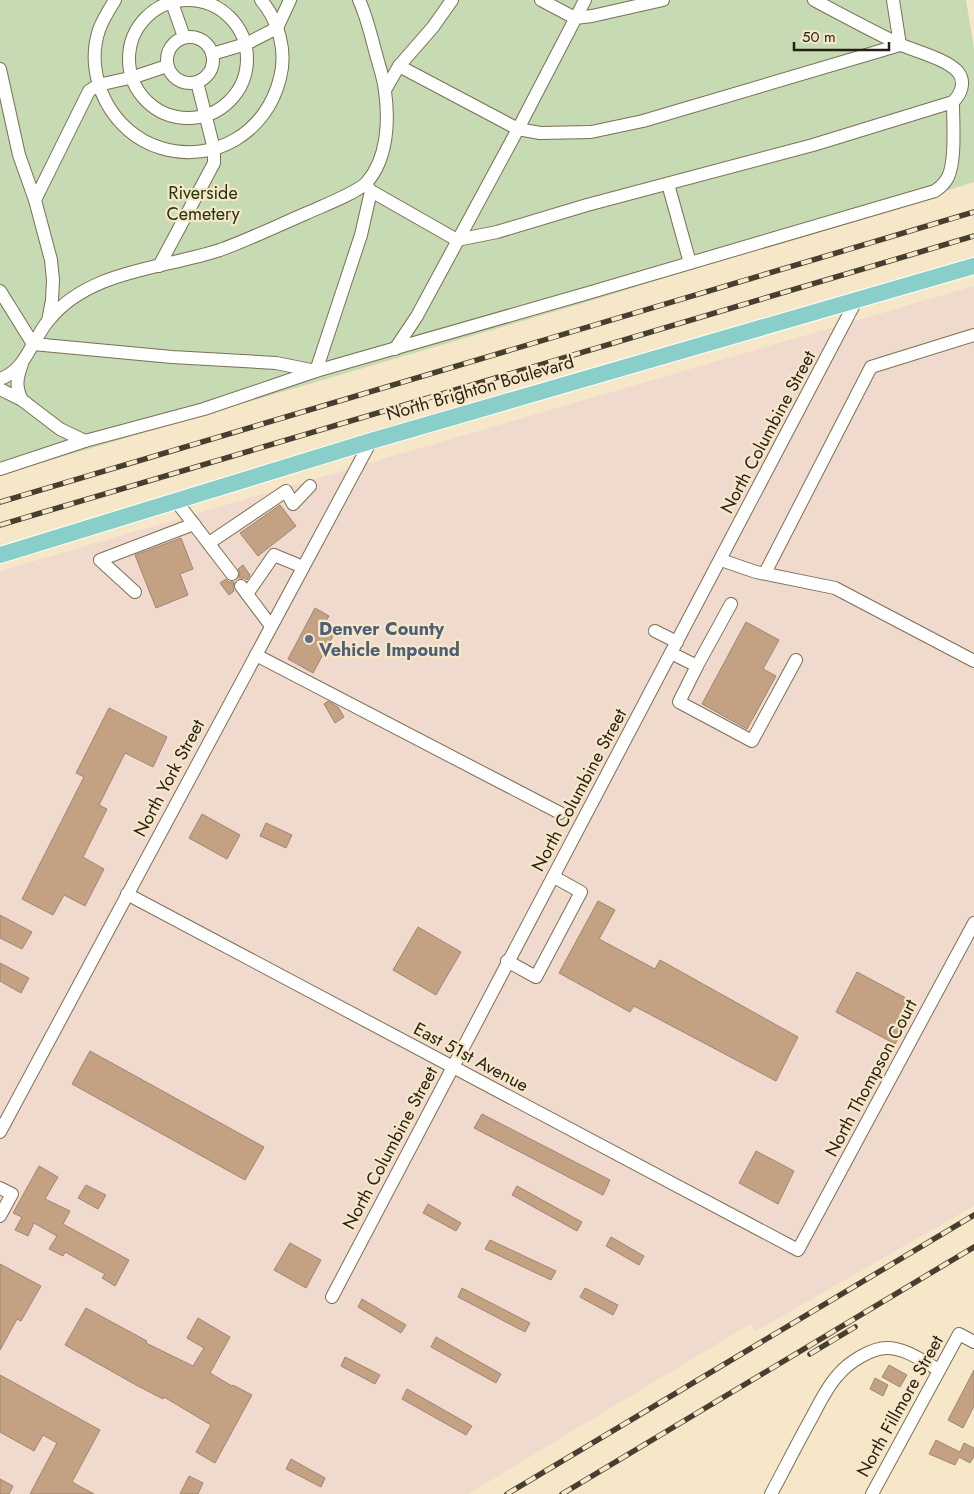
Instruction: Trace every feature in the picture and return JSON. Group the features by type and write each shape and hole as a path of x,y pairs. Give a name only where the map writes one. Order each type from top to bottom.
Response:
{"main road":[{"name":"North Brighton Boulevard","path":"0,555 371,441 974,266"}],"street":[{"path":"115,0 106,14 99,31 95,49 98,85 105,102 115,117 143,141 160,148 178,152 196,152 229,144 242,136 259,121 272,102 280,81 283,58 277,28 272,15 261,0"},
{"path":"190,0 209,4 217,8 232,19 245,44 247,62 244,79 240,87 229,102 206,115 178,117 161,111 146,100 132,77 130,49 136,31 155,10 172,1 190,0"},
{"path":"212,54 245,44 277,28 290,0"},
{"path":"316,371 361,235 368,188 381,157 385,138 385,90 371,33 359,0"},
{"path":"385,90 399,66 433,27 452,0"},
{"path":"541,0 575,18 663,0"},
{"path":"395,349 417,316 585,0"},
{"path":"368,188 457,240 497,232 587,205 813,145 954,102 960,96 963,85 958,72 944,62 900,44 814,0"},
{"path":"893,0 900,44"},
{"path":"172,1 184,37"},
{"path":"191,36 205,42 212,54 212,68 203,79 197,82 182,82 170,73 167,66 166,59 172,45 184,37 191,36"},
{"path":"399,66 518,129 540,133 591,132 643,121 900,44"},
{"path":"35,200 89,91 98,85 167,66"},
{"path":"0,69 19,155 35,200 51,260 53,280 48,321"},
{"path":"159,266 214,163 214,149 197,82"},
{"path":"0,469 85,441 204,409 316,371 935,191 942,187 948,178 952,162 954,102"},
{"path":"668,184 690,263"},
{"path":"22,400 18,393 17,379 22,363 48,321 64,305 79,294 95,285 114,278 220,250 368,188"},
{"path":"0,291 33,344"},
{"name":"North Columbine Street","path":"332,1297 857,299"},
{"path":"766,573 872,367 974,335"},
{"path":"33,344 276,363 316,371"},
{"path":"0,379 8,376 22,363"},
{"path":"0,389 22,400 60,428 85,441"},
{"path":"50,453 56,446 60,436 60,428"},
{"name":"North York Street","path":"0,1132 371,441"},
{"path":"209,544 286,491 293,504 310,486"},
{"path":"176,501 232,574"},
{"path":"136,592 100,560 194,524"},
{"path":"272,626 244,590 274,555 303,567"},
{"path":"720,560 756,572 835,588 974,660"},
{"path":"731,604 679,702 752,741 796,660"},
{"path":"655,631 697,666"},
{"path":"256,655 560,813"},
{"path":"508,961 536,977 581,892 554,877"},
{"name":"East 51st Avenue","path":"127,894 798,1250"},
{"name":"North Thompson Court","path":"798,1250 974,922"},
{"path":"0,1188 12,1194 0,1216"},
{"name":"North Fillmore Street","path":"872,1494 959,1334 974,1342"},
{"path":"771,1494 822,1398 838,1374 848,1365 874,1351 887,1348 899,1350 939,1370"}],"shaded area":[{"path":"974,286 974,1206 756,1331 750,1324 468,1494 0,1494 0,571"}],"green space":[{"name":"Riverside Cemetery","path":"0,0 966,0 974,48 974,182 587,302 0,475"}],"building":[{"path":"280,505 296,526 258,556 240,533"},
{"path":"181,538 193,569 180,574 188,595 156,608 135,555"},
{"path":"243,565 250,575 247,580 239,578 240,573 238,569"},
{"path":"226,579 229,582 234,582 234,591 229,595 220,583"},
{"path":"315,608 329,616 323,626 335,632 313,673 288,659"},
{"path":"746,622 779,640 763,669 776,676 747,729 702,704"},
{"path":"328,701 338,707 344,717 335,723 324,704"},
{"path":"109,708 167,737 153,767 125,753 99,805 107,809 83,857 104,869 85,906 64,895 53,915 22,899 84,777 76,773"},
{"path":"202,814 240,835 227,859 189,838"},
{"path":"266,823 292,835 286,848 260,836"},
{"path":"598,901 615,910 599,939 655,969 660,960 798,1037 776,1081 634,1006 630,1012 559,973"},
{"path":"0,915 32,932 22,949 0,938"},
{"path":"418,927 461,952 436,995 393,970"},
{"path":"0,963 29,978 21,993 0,981"},
{"path":"857,972 917,1004 895,1044 836,1012"},
{"path":"90,1051 264,1147 245,1180 72,1084"},
{"path":"482,1114 610,1180 603,1195 474,1128"},
{"path":"756,1151 794,1171 778,1204 739,1183"},
{"path":"39,1166 58,1177 45,1199 70,1211 63,1224 129,1260 115,1286 102,1278 105,1274 65,1252 63,1256 49,1249 57,1236 34,1223 28,1236 15,1230 22,1217 13,1213"},
{"path":"86,1185 106,1195 98,1209 78,1198"},
{"path":"517,1186 582,1222 577,1231 512,1195"},
{"path":"428,1204 461,1223 456,1231 423,1213"},
{"path":"611,1237 644,1256 639,1265 606,1246"},
{"path":"490,1240 556,1271 551,1280 485,1249"},
{"path":"290,1243 321,1260 306,1288 274,1270"},
{"path":"0,1264 41,1286 21,1321 17,1319 0,1350"},
{"path":"462,1288 530,1323 525,1332 458,1297"},
{"path":"585,1288 618,1305 613,1315 580,1297"},
{"path":"362,1299 406,1325 401,1333 358,1307"},
{"path":"86,1308 147,1341 146,1343 193,1366 204,1348 187,1338 198,1318 230,1337 210,1373 252,1395 215,1463 196,1452 211,1425 164,1397 163,1399 136,1385 65,1345"},
{"path":"436,1337 501,1374 496,1383 431,1347"},
{"path":"345,1357 380,1375 375,1384 341,1366"},
{"path":"889,1365 907,1375 900,1387 882,1377"},
{"path":"974,1370 974,1406 963,1428 948,1420"},
{"path":"0,1375 100,1430 72,1482 94,1494 30,1494 57,1443 43,1435 34,1451 0,1432"},
{"path":"875,1378 888,1385 883,1396 870,1389"},
{"path":"407,1389 472,1426 466,1435 402,1399"},
{"path":"936,1440 960,1452 964,1443 974,1448 974,1456 970,1463 959,1457 955,1465 929,1454"},
{"path":"291,1459 325,1478 321,1487 286,1469"},
{"path":"189,1476 203,1483 198,1494 180,1494"},
{"path":"0,1479 13,1486 9,1494 0,1494"}],"railway":[{"path":"0,502 974,212"},
{"path":"0,525 974,236"},
{"path":"507,1494 974,1215"},
{"path":"562,1494 974,1247"},
{"path":"810,1354 855,1327"}],"place":[{"name":"Denver County Vehicle Impound","path":"309,639"}]}
